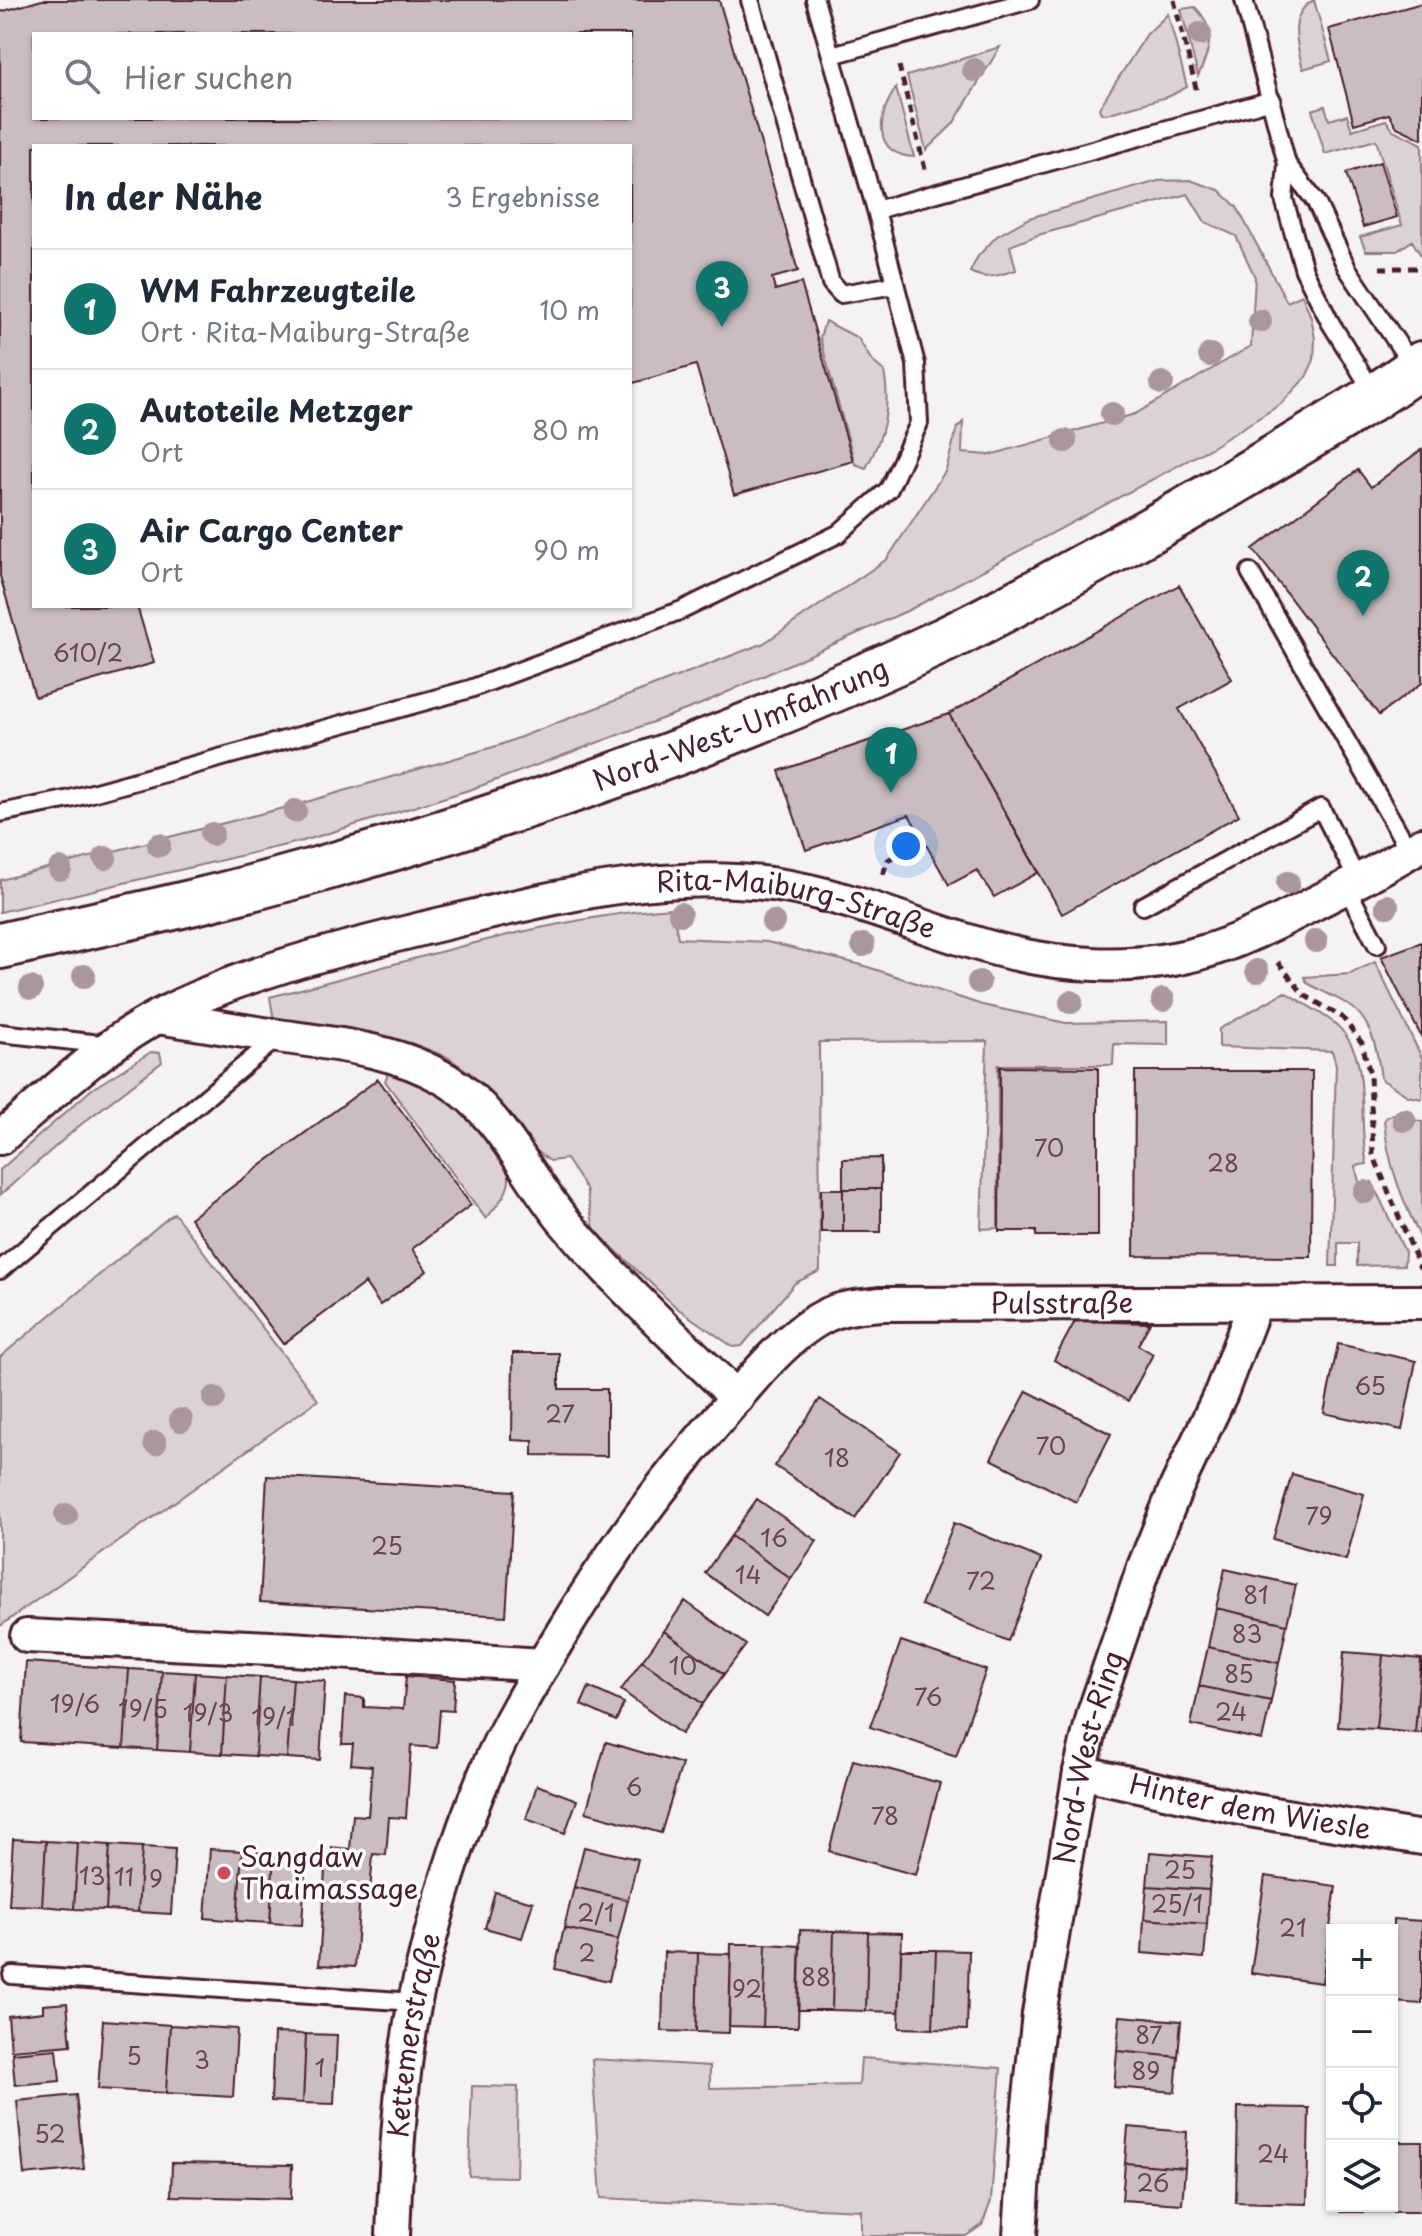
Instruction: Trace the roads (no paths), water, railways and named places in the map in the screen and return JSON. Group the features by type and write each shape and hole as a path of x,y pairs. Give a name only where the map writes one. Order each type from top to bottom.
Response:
{"main road":[{"name":"Nord-West-Umfahrung","path":"0,946 181,906 315,871 593,784 718,736 946,639 1178,515 1418,367"}],"street":[{"name":"Rita-Maiburg-Straße","path":"0,1138 112,1046 158,1017 237,983 328,952 536,901 640,883 722,880 774,885 846,902 994,949 1080,964 1163,961 1209,951 1262,930 1416,848"},
{"path":"158,1017 340,1043 396,1056 448,1081 488,1115 547,1201 595,1255 737,1398"},
{"name":"Pulsstraße","path":"737,1398 798,1334 823,1316 848,1307 881,1304 1422,1302"},
{"name":"Nord-West-Ring","path":"1020,2236 1027,2124 1039,2014 1080,1772 1094,1713 1144,1567 1176,1488 1221,1393 1255,1304"},
{"name":"Kettemerstraße","path":"393,2236 401,2106 415,2002 464,1828 487,1770 543,1665 625,1535 670,1475 737,1398"},
{"path":"27,1636 543,1665"},
{"name":"Hinter dem Wiesle","path":"1080,1772 1249,1810 1422,1838"}],"lane":[{"path":"750,0 831,283 841,294 895,285"},
{"path":"0,813 70,799 470,689 682,610 838,534 889,489 919,423 916,364 876,210 815,0"},
{"path":"832,55 1030,0"},
{"path":"1244,0 1287,164 1284,199 1304,270 1330,322 1375,395"},
{"path":"876,210 1272,100"},
{"path":"1287,164 1316,202 1347,268 1418,367"},
{"path":"1250,572 1416,848"},
{"path":"1143,906 1321,808 1377,945"},
{"path":"0,1033 112,1046"},
{"path":"0,1270 279,1036"},
{"path":"12,1975 415,2002"}],"place":[{"name":"Air Cargo Center","path":"722,327"},
{"name":"Autoteile Metzger","path":"1363,616"},
{"name":"WM Fahrzeugteile","path":"891,793"},
{"name":"Sangdaw Thaimassage","path":"224,1873"}]}
